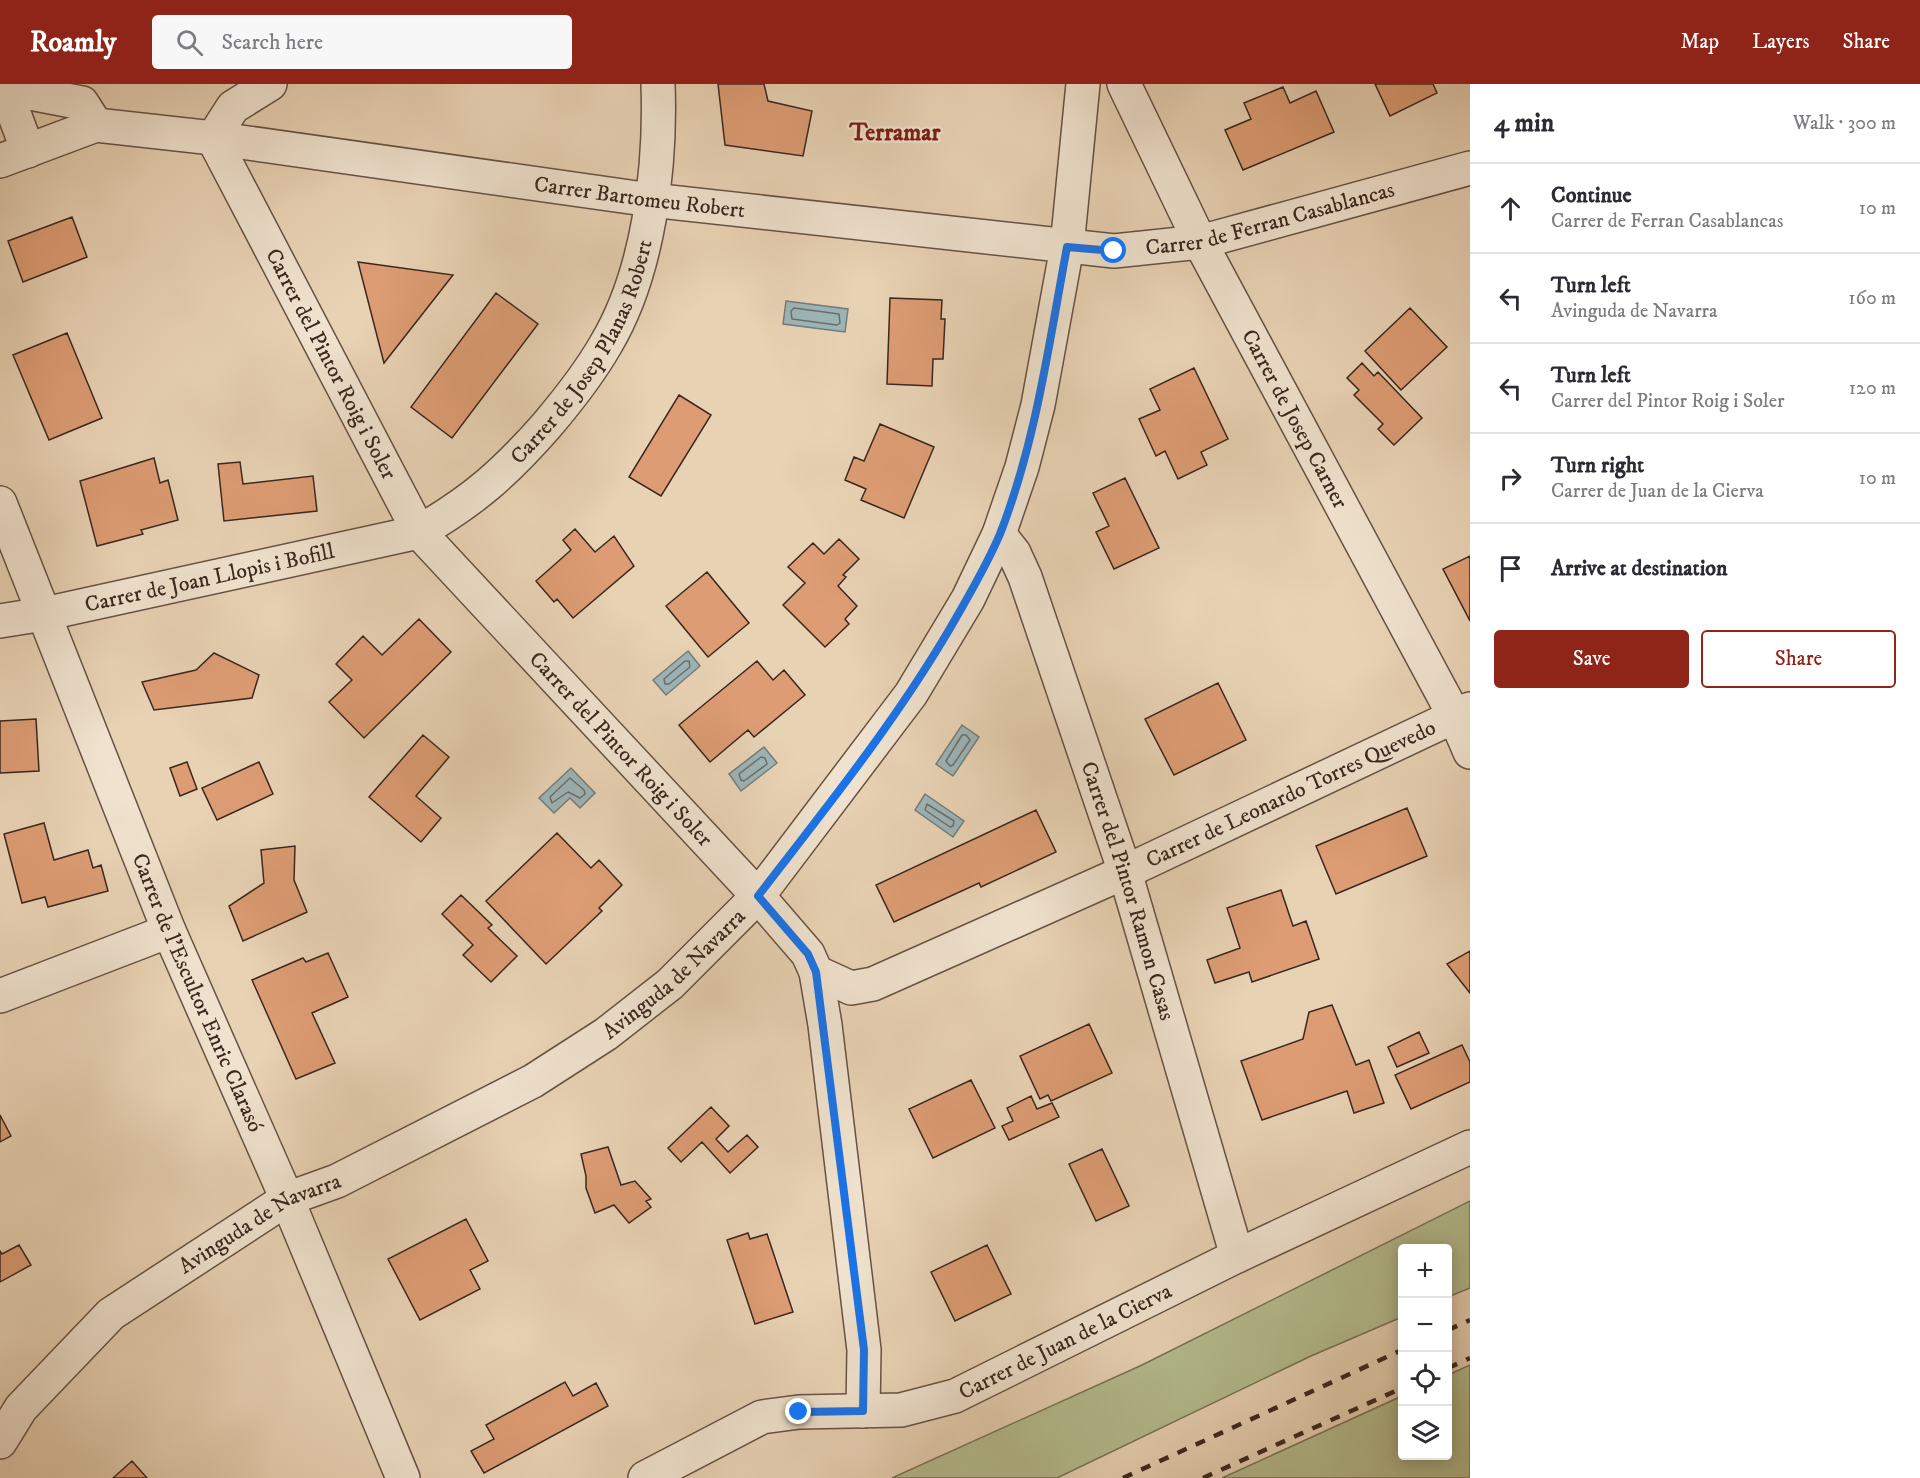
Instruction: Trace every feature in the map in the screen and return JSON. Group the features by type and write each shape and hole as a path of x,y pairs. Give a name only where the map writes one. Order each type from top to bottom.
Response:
{"street":[{"path":"213,138 233,107 270,84"},
{"name":"Carrer de Josep Planas Robert","path":"419,532 462,507 512,465 580,386 608,342 641,259 651,200 660,120 658,84"},
{"name":"Avinguda de Navarra","path":"0,1442 10,1407 111,1314 287,1198 337,1181 534,1081 597,1040 670,984 758,896 911,694 968,599 999,534 1022,467 1038,405 1067,247 1083,84"},
{"name":"Carrer de Josep Carner","path":"1124,84 1200,242 1462,713 1470,752"},
{"path":"3,86 82,103 96,125 14,156 3,86"},
{"name":"Carrer Bartomeu Robert","path":"96,125 213,138 651,200 1067,247"},
{"name":"Carrer del Pintor Roig i Soler","path":"213,138 419,532 758,896 808,954 816,972 864,1350 863,1411"},
{"name":"Carrer de Ferran Casablancas","path":"1067,247 1114,251 1200,242 1470,168"},
{"name":"Carrer de l'Escultor Enric Clarasó","path":"0,503 169,931 287,1198 403,1478"},
{"name":"Carrer de Joan Llopis i Bofill","path":"0,621 44,614 419,532"},
{"name":"Carrer del Pintor Ramon Casas","path":"999,534 1014,553 1025,577 1125,872 1237,1257"},
{"name":"Carrer de Leonardo Torres Quevedo","path":"816,972 851,988 873,984 1125,872 1462,713"},
{"path":"0,996 169,931"},
{"name":"Carrer de Juan de la Cierva","path":"645,1478 762,1417 799,1412 901,1410 955,1396 1237,1257 1470,1147"}],"green space":[{"path":"1470,1201 1470,1288 1452,1295 1452,1244 1398,1244 1398,1319 1311,1356 1057,1478 892,1478 1142,1365"},
{"path":"1470,1365 1470,1478 1222,1478 1398,1398 1398,1460 1452,1460 1452,1373"}],"water":[{"path":"786,301 848,309 845,332 783,324"},
{"path":"688,651 700,666 666,695 653,680"},
{"path":"962,725 979,737 953,776 936,764"},
{"path":"764,747 777,763 741,791 729,774"},
{"path":"571,768 595,793 580,808 570,798 554,813 539,798"},
{"path":"925,794 964,821 953,837 915,810"}],"building":[{"path":"718,84 764,84 768,101 812,111 803,156 725,145"},
{"path":"1375,84 1433,84 1437,93 1390,116"},
{"path":"1283,87 1290,103 1316,91 1334,132 1243,170 1225,130 1251,119 1244,103"},
{"path":"72,217 87,257 23,282 8,241"},
{"path":"358,262 453,275 384,363"},
{"path":"496,293 538,324 452,438 411,407"},
{"path":"890,298 942,300 941,319 945,319 943,359 933,359 932,386 887,384"},
{"path":"1410,308 1447,347 1401,390 1365,351"},
{"path":"67,333 102,418 49,440 13,355"},
{"path":"1362,363 1374,376 1378,372 1422,418 1394,445 1378,429 1383,424 1354,395 1359,390 1347,378"},
{"path":"1194,368 1228,439 1201,452 1207,465 1178,479 1165,451 1156,456 1139,419 1160,410 1150,389"},
{"path":"679,395 711,415 661,496 629,477"},
{"path":"880,424 934,447 904,518 861,500 866,489 845,480 854,457 864,461"},
{"path":"154,458 160,483 168,480 178,520 141,530 143,534 97,546 80,481"},
{"path":"240,462 243,484 313,476 317,511 224,521 218,464"},
{"path":"1125,478 1159,548 1114,569 1096,532 1109,526 1093,493"},
{"path":"575,529 595,552 614,536 634,566 573,618 557,599 554,602 536,581 571,550 563,540"},
{"path":"839,539 859,559 843,575 846,577 838,586 857,606 845,619 849,624 825,647 783,605 805,583 788,567 813,543 824,554"},
{"path":"1470,556 1470,621 1443,569"},
{"path":"707,572 749,623 708,657 666,606"},
{"path":"419,619 451,652 364,738 329,702 352,680 336,664 363,636 382,655"},
{"path":"214,653 259,675 252,698 154,710 142,682 196,670"},
{"path":"757,661 773,680 784,670 805,695 754,737 748,730 710,762 679,725"},
{"path":"1218,683 1246,740 1174,775 1145,719"},
{"path":"36,719 39,771 0,773 0,721"},
{"path":"423,735 449,757 416,796 441,818 421,842 369,797"},
{"path":"187,762 197,789 180,796 170,768"},
{"path":"259,762 273,794 217,820 202,788"},
{"path":"1407,808 1427,856 1336,894 1316,846"},
{"path":"1036,810 1056,852 981,887 979,883 894,922 876,885"},
{"path":"44,823 54,860 88,850 93,868 101,865 108,891 48,907 45,897 22,903 4,834"},
{"path":"557,833 591,868 599,860 622,885 599,908 602,911 546,964 486,901"},
{"path":"295,846 294,880 307,912 243,941 229,906 264,883 261,850"},
{"path":"1281,890 1293,926 1306,921 1319,959 1252,982 1249,972 1215,983 1207,960 1240,948 1227,908"},
{"path":"461,895 492,925 488,928 517,956 491,982 463,955 473,945 442,914"},
{"path":"1470,951 1470,993 1447,964"},
{"path":"328,953 348,997 312,1013 335,1063 296,1079 252,980 303,958 306,962"},
{"path":"1332,1005 1356,1065 1369,1060 1384,1103 1354,1113 1347,1091 1262,1120 1241,1061 1303,1039 1309,1012"},
{"path":"1089,1024 1112,1073 1051,1101 1048,1095 1040,1099 1020,1056"},
{"path":"1419,1032 1429,1053 1397,1067 1388,1047"},
{"path":"1462,1045 1470,1062 1470,1082 1411,1109 1395,1075"},
{"path":"971,1080 995,1128 933,1158 909,1109"},
{"path":"1031,1096 1037,1109 1052,1103 1059,1117 1009,1140 1002,1126 1013,1121 1007,1108"},
{"path":"711,1107 729,1126 716,1139 728,1152 747,1135 758,1147 730,1173 702,1142 681,1162 668,1148"},
{"path":"0,1115 11,1136 0,1142"},
{"path":"608,1147 621,1185 635,1181 651,1199 646,1201 651,1207 629,1223 614,1205 595,1213 586,1188 581,1154"},
{"path":"1102,1149 1129,1206 1096,1221 1069,1164"},
{"path":"466,1219 488,1261 470,1270 480,1289 420,1320 388,1259"},
{"path":"748,1233 750,1239 767,1234 793,1312 755,1324 727,1240"},
{"path":"19,1245 31,1265 0,1282 0,1251 2,1254"},
{"path":"987,1245 1011,1294 955,1321 931,1272"},
{"path":"565,1382 573,1396 596,1383 608,1406 484,1473 471,1451 494,1439 486,1425"},
{"path":"132,1461 147,1478 113,1478"}],"railway":[{"path":"1452,1328 1470,1320"},
{"path":"1123,1478 1398,1352"},
{"path":"1452,1366 1470,1358"},
{"path":"1203,1478 1398,1390"}],"district":[{"name":"Terramar","path":"895,133"}],"route":[{"path":"799,1412 863,1411 864,1350 825,1024 816,972 808,954 758,896 911,694 968,599 999,534 1022,467 1038,405 1067,247 1114,251"}]}
